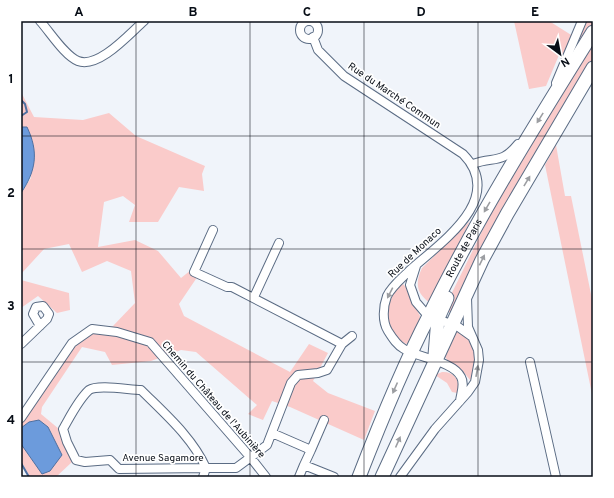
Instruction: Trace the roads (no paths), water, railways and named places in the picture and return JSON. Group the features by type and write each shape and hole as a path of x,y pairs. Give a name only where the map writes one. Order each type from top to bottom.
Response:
{"main road":[{"name":"Route de Paris","path":"358,477 411,352 433,317 470,237 593,32"},
{"name":"Route de Paris","path":"382,477 411,414 431,359 452,324 465,295 507,214 593,68"},
{"path":"431,359 433,317"}],"street":[{"path":"40,21 69,55 79,62 90,62 101,59 144,21"},
{"path":"307,21 317,22 318,31 313,38 307,38 302,35 300,23 307,21"},
{"path":"551,100 563,63 582,21"},
{"name":"Rue du Marché Commun","path":"313,38 318,50 344,76 463,154 473,164"},
{"path":"473,164 504,157 530,135"},
{"name":"Rue de Monaco","path":"460,401 463,386 461,376 452,368 411,352 397,344 386,327 384,308 392,288 465,219 476,201 478,181 473,164"},
{"path":"214,230 194,272 268,304 275,310 342,344"},
{"path":"254,298 279,243"},
{"path":"416,265 410,285 416,302 433,317 452,324 471,336"},
{"path":"400,477 418,450 475,382 478,371 478,350 471,336 467,320 468,300 465,295"},
{"path":"21,344 40,326"},
{"name":"Chemin du Château de l'Aubinière","path":"21,418 72,343 92,329 117,332 150,342 266,477"},
{"name":"Avenue Sagamore","path":"206,468 200,454 186,437 141,390 100,387 90,390 76,407 63,429 67,442 76,460 85,462 110,460 119,469 236,468 266,445 291,383 298,375 318,373 326,370 342,344 352,336"},
{"path":"530,362 556,477"},
{"path":"299,477 324,420"},
{"path":"272,433 311,450"},
{"path":"304,465 334,477"},
{"path":"203,477 206,468"}],"water":[{"path":"21,127 27,127 31,136 34,161 30,177 21,193"},
{"path":"39,420 48,427 62,455 50,471 42,474 21,444 21,428 29,422"}],"waterway":[{"path":"21,100 25,104 27,112 21,116"},
{"path":"21,463 29,477"}]}
